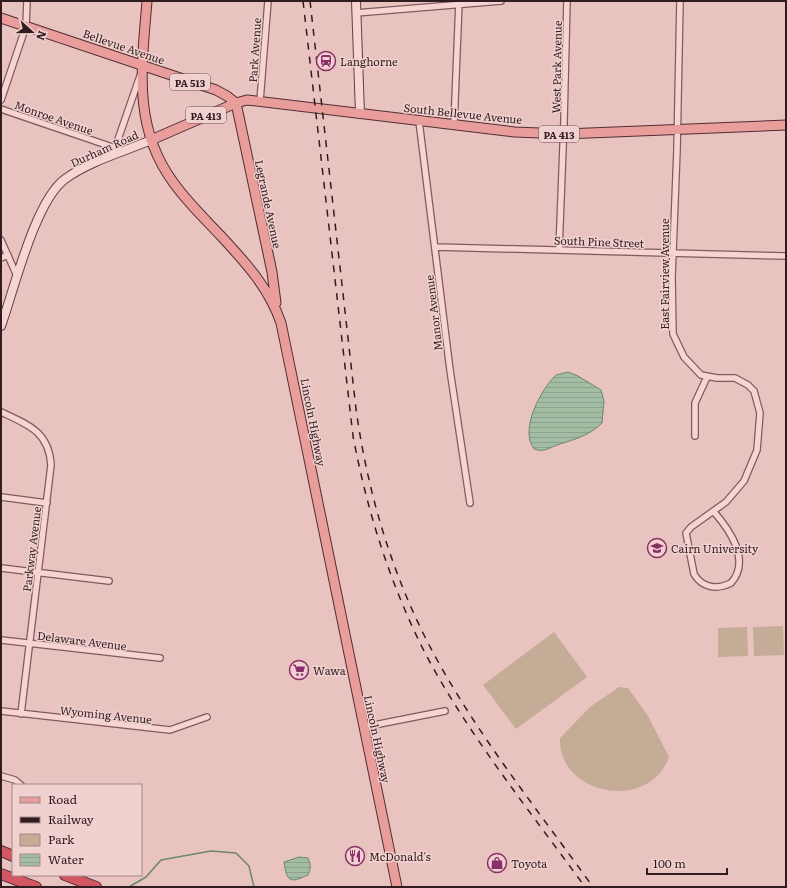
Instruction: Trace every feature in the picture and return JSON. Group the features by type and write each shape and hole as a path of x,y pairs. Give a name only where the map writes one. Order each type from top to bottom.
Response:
{"highway":[{"path":"1,851 12,856"},
{"path":"1,874 36,887"},
{"path":"68,876 96,887"}],"main road":[{"name":"Lincoln Highway","path":"147,1 142,68 143,107 151,140 172,181 186,199 252,269 266,290 277,311 287,346 397,886"},
{"path":"356,1 360,114"},
{"name":"Bellevue Avenue","path":"1,18 142,68 216,90 236,103"},
{"name":"South Bellevue Avenue","path":"236,103 247,100 260,101 515,132 564,134 786,125"},
{"name":"Durham Road","path":"1,326 38,220 51,194 71,176 112,156 236,103"},
{"name":"Legrande Avenue","path":"236,103 272,272 277,311"}],"street":[{"path":"1,100 26,26 27,1"},
{"name":"Park Avenue","path":"260,101 268,1"},
{"path":"356,13 459,2 501,1"},
{"name":"West Park Avenue","path":"559,250 564,134 567,1"},
{"name":"East Fairview Avenue","path":"680,1 673,334 684,357 694,370 707,377"},
{"path":"454,125 459,2"},
{"path":"112,156 142,68"},
{"name":"Monroe Avenue","path":"1,109 124,151"},
{"name":"Manor Avenue","path":"419,121 436,247 450,370 470,503"},
{"path":"1,240 18,277"},
{"name":"South Pine Street","path":"436,247 786,256"},
{"path":"1,258 8,256"},
{"path":"695,436 695,403 707,377 735,378 742,381 754,391 760,413 760,432 752,464 738,489 714,512 687,530 686,535 694,574 697,580 705,586 720,587 731,583 738,573 737,547 728,528 714,512"},
{"name":"Parkway Avenue","path":"1,412 36,431 47,444 51,465 21,714"},
{"path":"1,497 47,503"},
{"path":"1,568 109,581"},
{"name":"Delaware Avenue","path":"1,640 160,658"},
{"name":"Wyoming Avenue","path":"1,711 170,730 176,730 207,717"},
{"path":"364,727 444,711"},
{"path":"1,776 15,780 20,784"}],"green space":[{"path":"783,626 784,655 754,656 753,627"},
{"path":"747,627 748,656 718,657 718,628"},
{"path":"554,632 587,677 516,729 483,685"},
{"path":"619,687 628,688 648,716 669,757 659,774 644,785 626,790 607,790 589,784 574,773 563,758 560,738 590,707"}],"water":[{"path":"568,372 578,376 601,390 604,401 602,423 588,434 544,450 534,449 530,441 529,431 530,421 538,400 550,381 556,375"},
{"path":"299,857 308,858 310,862 309,873 308,875 297,879 290,879 286,873 284,862"}],"waterway":[{"path":"129,887 146,877 161,860 211,851 236,853 249,866 254,887"}],"railway":[{"path":"303,1 353,436 365,492 381,547 412,627 442,684 501,773 585,887"},
{"path":"310,1 356,409 366,468 381,526 390,554 412,610 443,670 462,702 504,765 593,887"}],"place":[{"name":"Langhorne","path":"326,61"},
{"name":"Cairn University","path":"657,548"},
{"name":"Wawa","path":"299,670"},
{"name":"McDonald's","path":"355,856"},
{"name":"Toyota","path":"497,863"}]}
